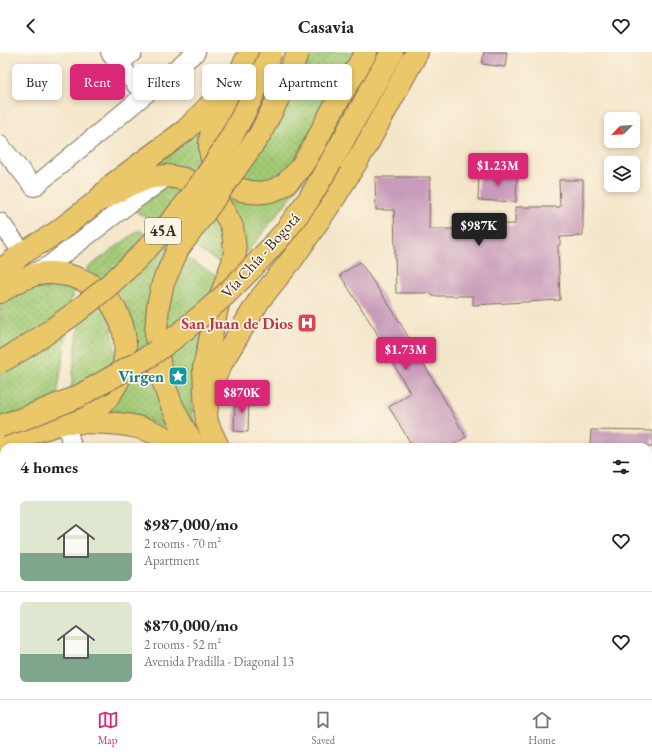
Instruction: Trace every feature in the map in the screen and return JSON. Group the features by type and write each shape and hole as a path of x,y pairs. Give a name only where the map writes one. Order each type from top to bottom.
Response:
{"main road":[{"path":"243,64 250,52"},
{"name":"45A","path":"0,362 39,339 72,316 133,263 161,234 210,170 231,136 250,100 271,52"},
{"path":"192,443 178,420 170,403 163,383 157,351 156,332 158,306 163,283 178,249 260,134 282,91 298,52"},
{"path":"226,100 224,109 212,130 210,140 211,158 216,169 222,178 240,190 252,193 263,193 276,189 287,182 306,158 366,52"},
{"name":"Vía Chía - Bogotá","path":"0,426 77,397 148,358 177,336 225,295 284,232 309,199 392,52"},
{"path":"206,413 210,391 223,360 260,299 293,258 334,198 365,148 417,52"},
{"path":"0,292 23,253 56,232 96,202 112,185 186,130 215,100"},
{"path":"96,202 136,182 152,177 168,176 184,179 202,187 216,200 228,217 232,228 235,252 233,262 218,304 204,368 206,413 209,427 216,443"},
{"path":"0,443 87,414 104,401 117,383 124,366 126,349 124,331 118,314 108,299 95,287 79,278 59,273 9,275"},
{"path":"66,421 129,425 147,430 172,443"}],"lane":[{"path":"133,52 114,58 133,81"},
{"path":"181,64 196,52"},
{"path":"0,145 34,187 138,100"},
{"path":"9,275 48,266 168,176"},
{"path":"0,222 23,253"},
{"path":"66,421 71,443"}],"green space":[{"path":"307,52 358,52 351,64 302,64"},
{"path":"256,70 264,76 264,100 330,100 293,163 267,185 244,185 222,133 238,100 256,100"},
{"path":"203,123 230,195 304,178 274,219 242,258 237,220 147,167"},
{"path":"166,185 181,188 200,197 221,226 225,246 222,264 130,208"},
{"path":"139,230 217,276 194,372 192,406 194,423 204,443 198,443 138,416 109,412 108,406 136,355 135,335 132,319 121,295 109,284 86,269"},
{"path":"53,284 73,288 54,418 0,438 0,303 30,286"},
{"path":"83,288 110,312 116,359 109,374 69,406"}],"building":[{"path":"484,52 507,52 505,67 482,64"},
{"path":"479,173 517,174 516,202 478,200"},
{"path":"375,177 430,177 429,229 464,229 464,215 477,215 477,225 515,224 515,207 560,207 559,180 583,180 583,236 560,237 560,245 558,245 560,300 473,305 473,296 432,296 432,293 396,293 394,210 376,210"},
{"path":"360,262 395,314 466,437 456,443 411,443 389,407 410,393 374,328 340,275"},
{"path":"235,397 249,397 248,432 234,431"},
{"path":"591,430 652,431 652,443 590,443"}],"place":[{"name":"San Juan de Dios","path":"307,323"},
{"name":"Virgen","path":"178,376"}]}
